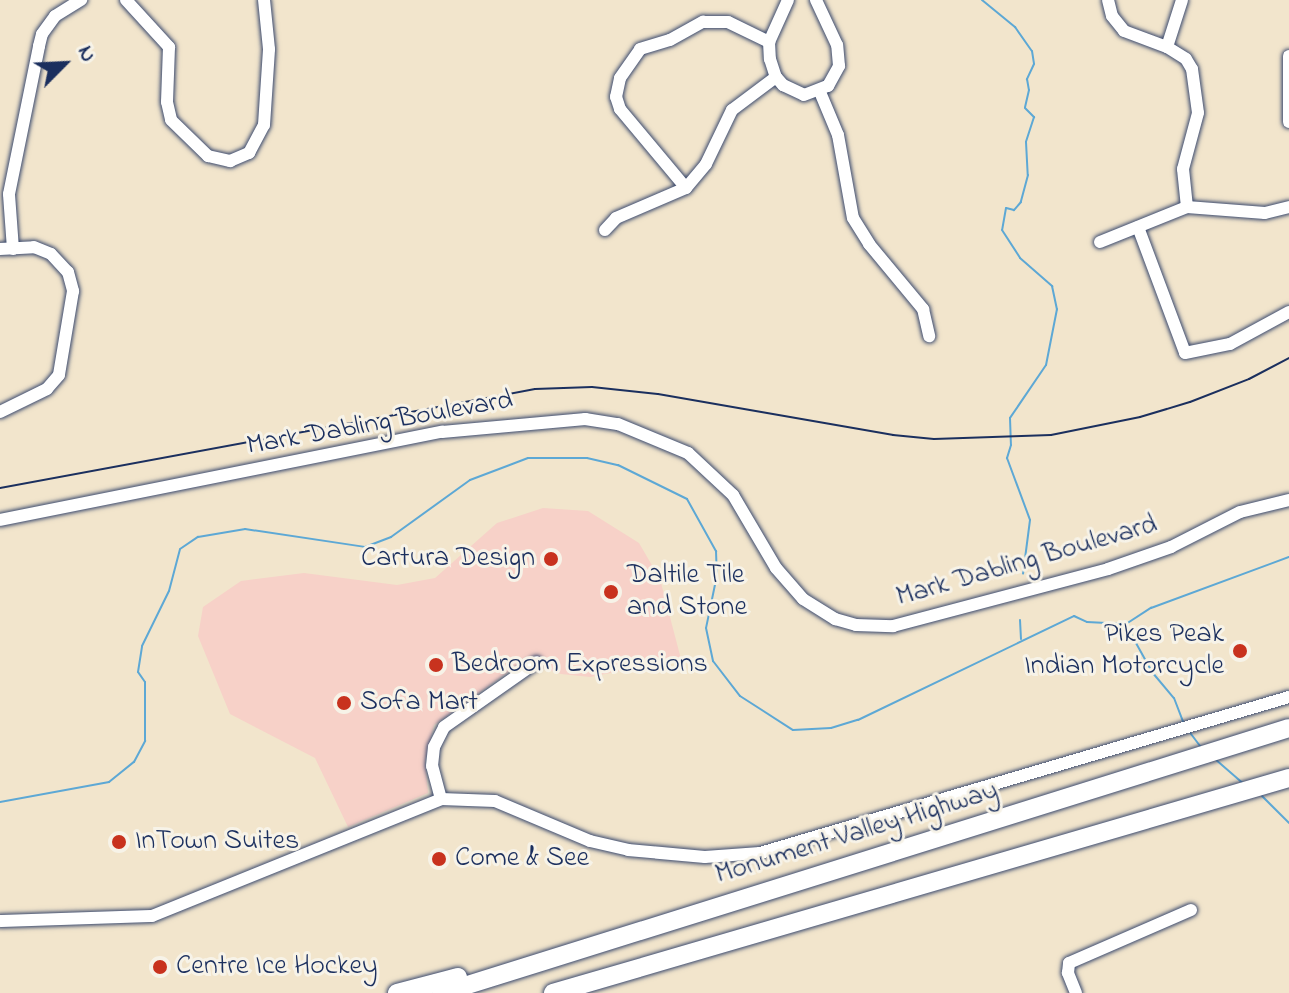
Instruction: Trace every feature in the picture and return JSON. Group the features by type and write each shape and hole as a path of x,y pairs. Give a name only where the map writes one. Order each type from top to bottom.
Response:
{"highway":[{"name":"Monument Valley Highway","path":"442,993 1289,728"},
{"path":"553,993 1289,778"},
{"path":"397,993 545,953 585,949"}],"street":[{"path":"0,412 47,389 59,375 73,291 68,272 51,254 34,247 6,249 9,194 42,34 55,16 81,0"},
{"path":"126,0 169,47 167,102 171,120 208,156 230,161 250,151 264,125 269,49 264,0"},
{"path":"788,0 769,42 776,77 792,91 804,95 820,92 835,78 840,56 816,0"},
{"path":"1108,0 1112,16 1124,31 1167,47 1186,59 1192,69 1198,100 1183,169 1187,207"},
{"path":"1167,47 1182,0"},
{"path":"686,188 620,109 616,97 620,78 640,49 670,40 703,22 728,22 769,42"},
{"path":"1289,56 1289,122"},
{"path":"605,230 616,218 686,188 706,164 732,110 776,77"},
{"path":"820,92 838,135 853,218 869,244 923,309 929,336"},
{"path":"1100,242 1187,207 1265,213 1289,207"},
{"path":"1138,227 1185,353 1230,344 1289,312"},
{"name":"Mark Dabling Boulevard","path":"0,520 442,432 585,419 618,424 688,453 732,494 776,568 803,599 835,619 856,625 893,626 1108,569 1171,547 1240,512 1289,500"},
{"path":"441,799 432,766 434,747 444,727 537,662"},
{"path":"0,921 137,918 164,912 441,799 495,801 590,841 628,850 705,857 760,853 1289,697"},
{"path":"1076,993 1068,973 1069,963 1191,910"}],"shaded area":[{"path":"543,508 588,511 639,543 660,579 681,659 590,677 561,674 522,662 434,725 425,761 428,793 348,827 315,758 230,714 198,636 203,607 241,581 304,573 397,585 435,578 497,523"}],"waterway":[{"path":"982,0 1015,27 1032,51 1034,64 1027,79 1029,90 1025,108 1034,117 1026,142 1028,175 1021,202 1014,210 1006,208 1002,230 1020,258 1052,286 1057,309 1046,365 1010,418 1011,445 1007,458 1030,520 1023,574"},
{"path":"0,802 109,782 134,762 145,741 145,682 138,672 142,646 169,591 180,549 198,537 245,529 365,547 391,537 470,480 528,458 587,458 618,465 687,499 716,551 717,575 706,628 713,661 740,696 793,730 831,728 858,720 1074,616 1087,622 1126,624 1151,608 1289,557"},
{"path":"1020,620 1021,639"},
{"path":"1126,625 1152,672 1174,698 1183,721"},
{"path":"1188,730 1201,747"},
{"path":"1215,759 1243,783"},
{"path":"1262,796 1289,823"}],"railway":[{"path":"0,488 535,389 592,387 658,394 893,435 934,439 1051,435 1140,417 1190,402 1249,379 1289,358"}],"place":[{"name":"Cartura Design","path":"551,559"},
{"name":"Daltile Tile and Stone","path":"611,592"},
{"name":"Pikes Peak Indian Motorcycle","path":"1240,651"},
{"name":"Bedroom Expressions","path":"436,665"},
{"name":"Sofa Mart","path":"344,703"},
{"name":"InTown Suites","path":"119,842"},
{"name":"Come & See","path":"439,859"},
{"name":"Centre Ice Hockey","path":"160,967"}]}
